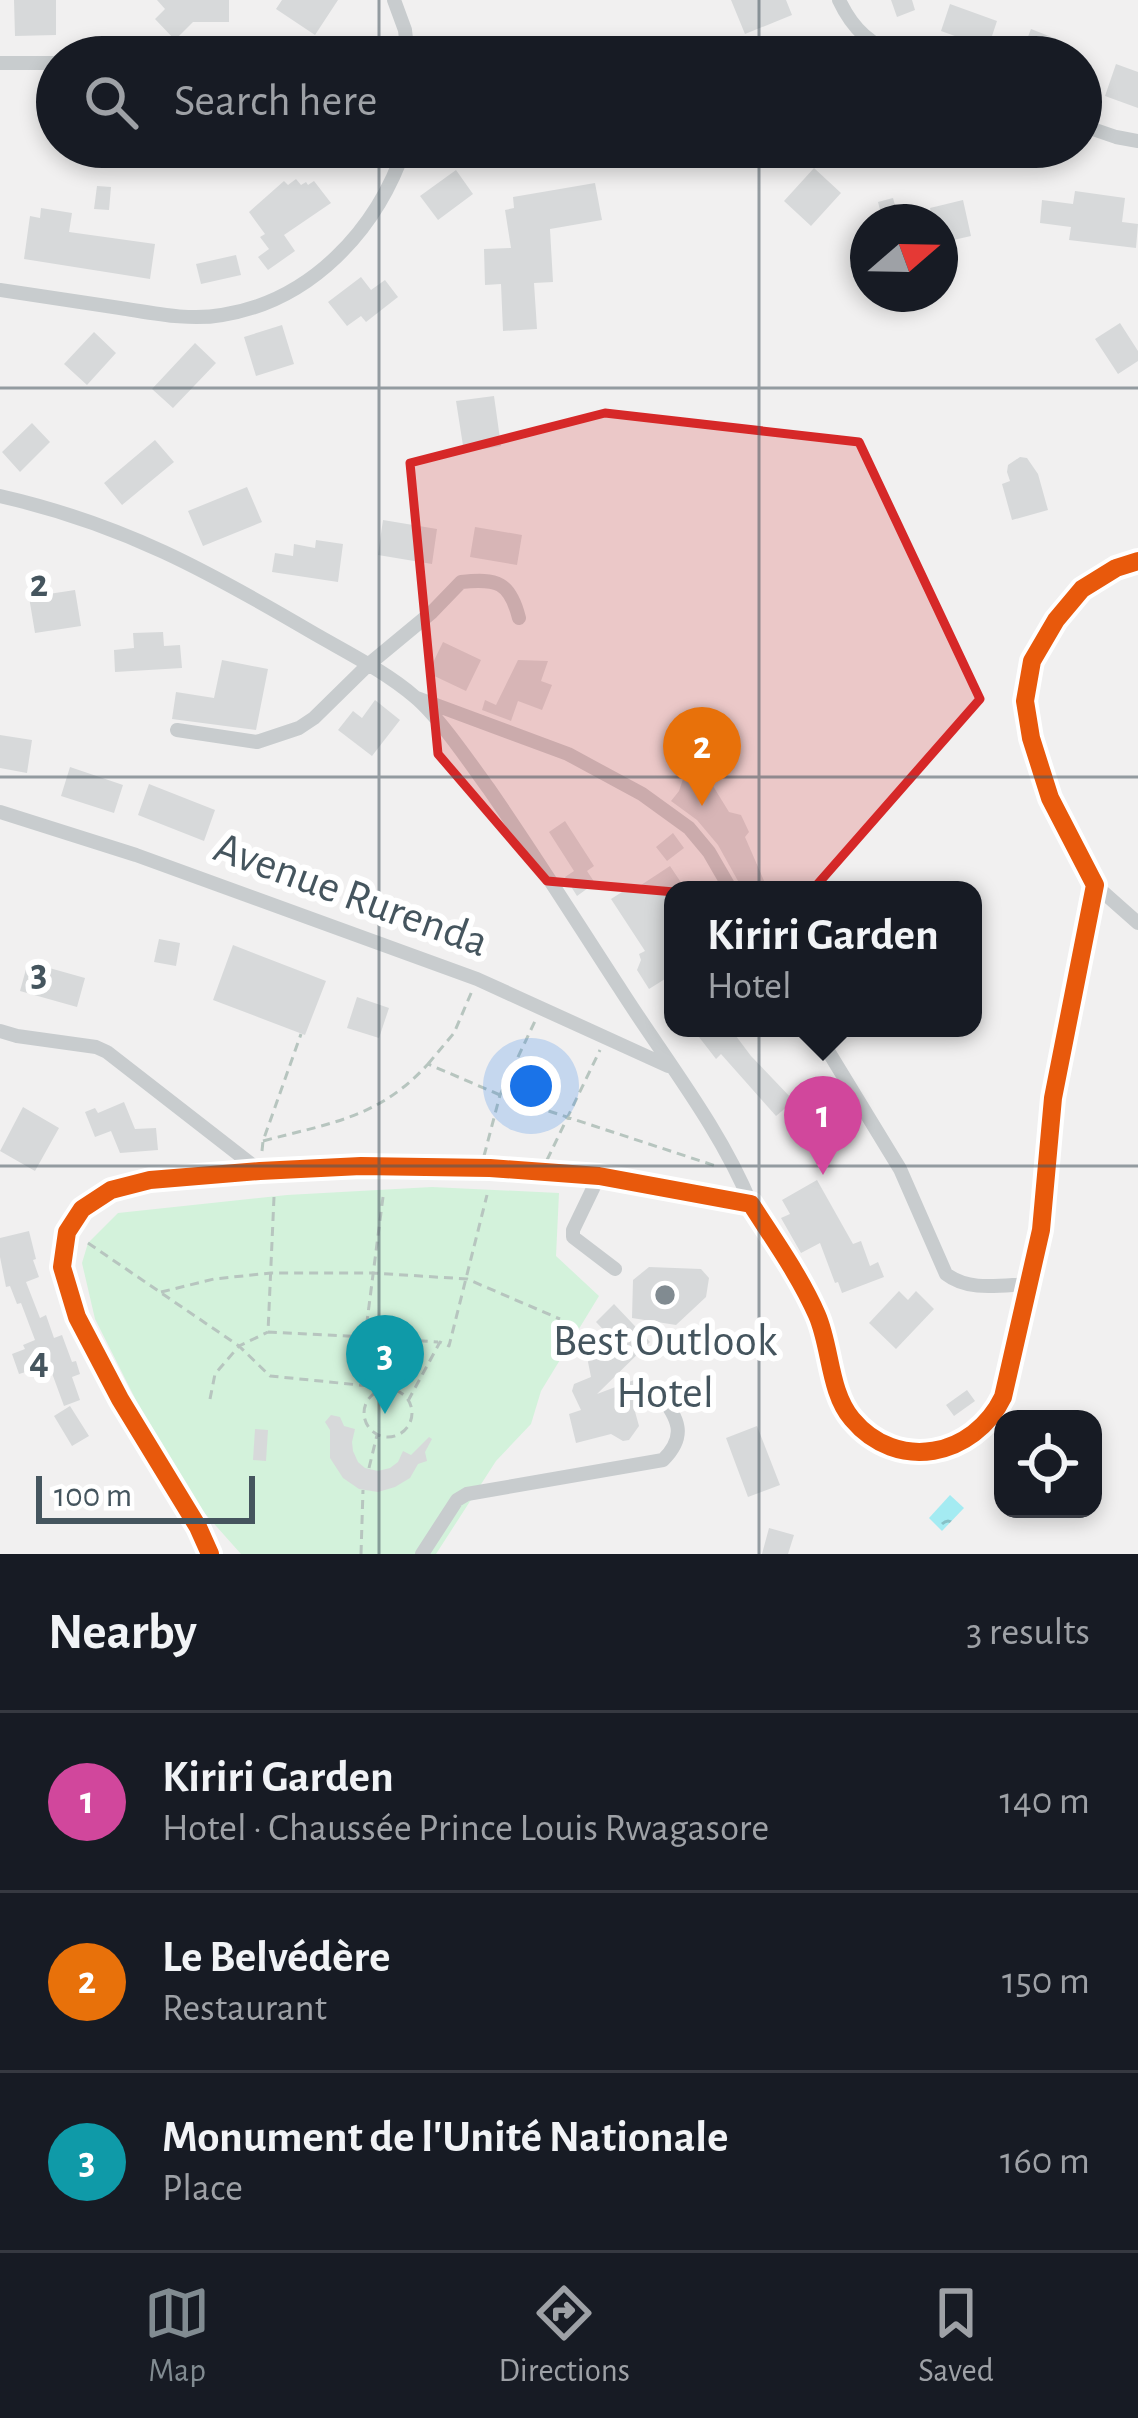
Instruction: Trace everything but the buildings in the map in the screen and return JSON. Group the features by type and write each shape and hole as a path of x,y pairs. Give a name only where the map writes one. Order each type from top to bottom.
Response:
{"street":[{"path":"394,0 406,36"},
{"path":"838,0 862,36"},
{"path":"0,63 36,63"},
{"path":"1102,132 1138,141"},
{"path":"0,290 178,316 220,316 262,305 298,289 340,254 373,215 395,168"},
{"path":"0,496 83,517 172,554 224,580 416,698 568,754 642,794 689,828 726,881"},
{"path":"1138,561 1082,589 1056,620 1032,662 1025,701 1050,798 1095,885 1138,923"},
{"path":"177,730 257,742 314,718 461,582 505,586 514,596 519,619"},
{"path":"416,698 470,763 538,860 718,1136 751,1204 818,1316 838,1396 850,1418 893,1449 923,1454 951,1445 976,1433 994,1416 1003,1397 1041,1229 1053,1098 1095,885"},
{"name":"Avenue Rurenda","path":"0,812 136,855 477,979 670,1066"},
{"path":"0,1031 107,1052 260,1171"},
{"path":"819,1037 900,1169 946,1274 972,1286 1030,1284"},
{"path":"210,1554 77,1317 62,1267 67,1232 82,1208 111,1190 150,1180 361,1166 599,1176 751,1204"},
{"path":"599,1176 573,1237 615,1269"},
{"path":"422,1554 457,1500 466,1494 662,1460 678,1438 677,1420 656,1388"},
{"path":"198,1527 221,1554"}],"path":[{"path":"262,1141 378,1106 408,1085 454,1033 477,979"},
{"path":"480,1168 500,1095 542,1007"},
{"path":"260,1171 262,1141 302,1034"},
{"path":"542,1172 607,1037"},
{"path":"428,1064 500,1095 738,1174"},
{"path":"210,1399 214,1374 239,1346 268,1332 449,1346 487,1195"},
{"path":"268,1332 274,1197"},
{"path":"365,1336 383,1197"},
{"path":"88,1243 239,1346 270,1376 389,1388 398,1390 412,1415 406,1429 393,1436 377,1435 366,1423 364,1406 374,1393 389,1388"},
{"path":"161,1292 214,1279 271,1273 466,1279 560,1319"},
{"path":"408,1401 440,1342"},
{"path":"369,1468 377,1435"},
{"path":"362,1554 363,1490"}],"highlighted area":[{"path":"605,413 859,442 980,699 801,903 547,881 438,754 410,463"}],"green space":[{"path":"432,1187 559,1193 556,1256 599,1296 541,1391 531,1424 496,1461 436,1554 241,1554 192,1499 95,1319 82,1263 88,1243 118,1213 287,1195"}],"water":[{"path":"950,1495 964,1508 942,1531 929,1518"}],"cycle path":[{"path":"210,1554 77,1317 62,1267 67,1232 82,1209 111,1190 150,1180 361,1166 490,1168 599,1176 751,1204 817,1315 844,1408 870,1436 890,1447 934,1451 974,1433 990,1417 1003,1397 1041,1230 1053,1098 1095,885 1050,798 1025,701 1032,661 1056,620 1082,589 1138,561"}],"place":[{"name":"Le Belvédère","path":"702,806"},
{"name":"Kiriri Garden","path":"823,1175"},
{"name":"Best Outlook Hotel","path":"665,1295"},
{"name":"Monument de l'Unité Nationale","path":"385,1414"}]}
